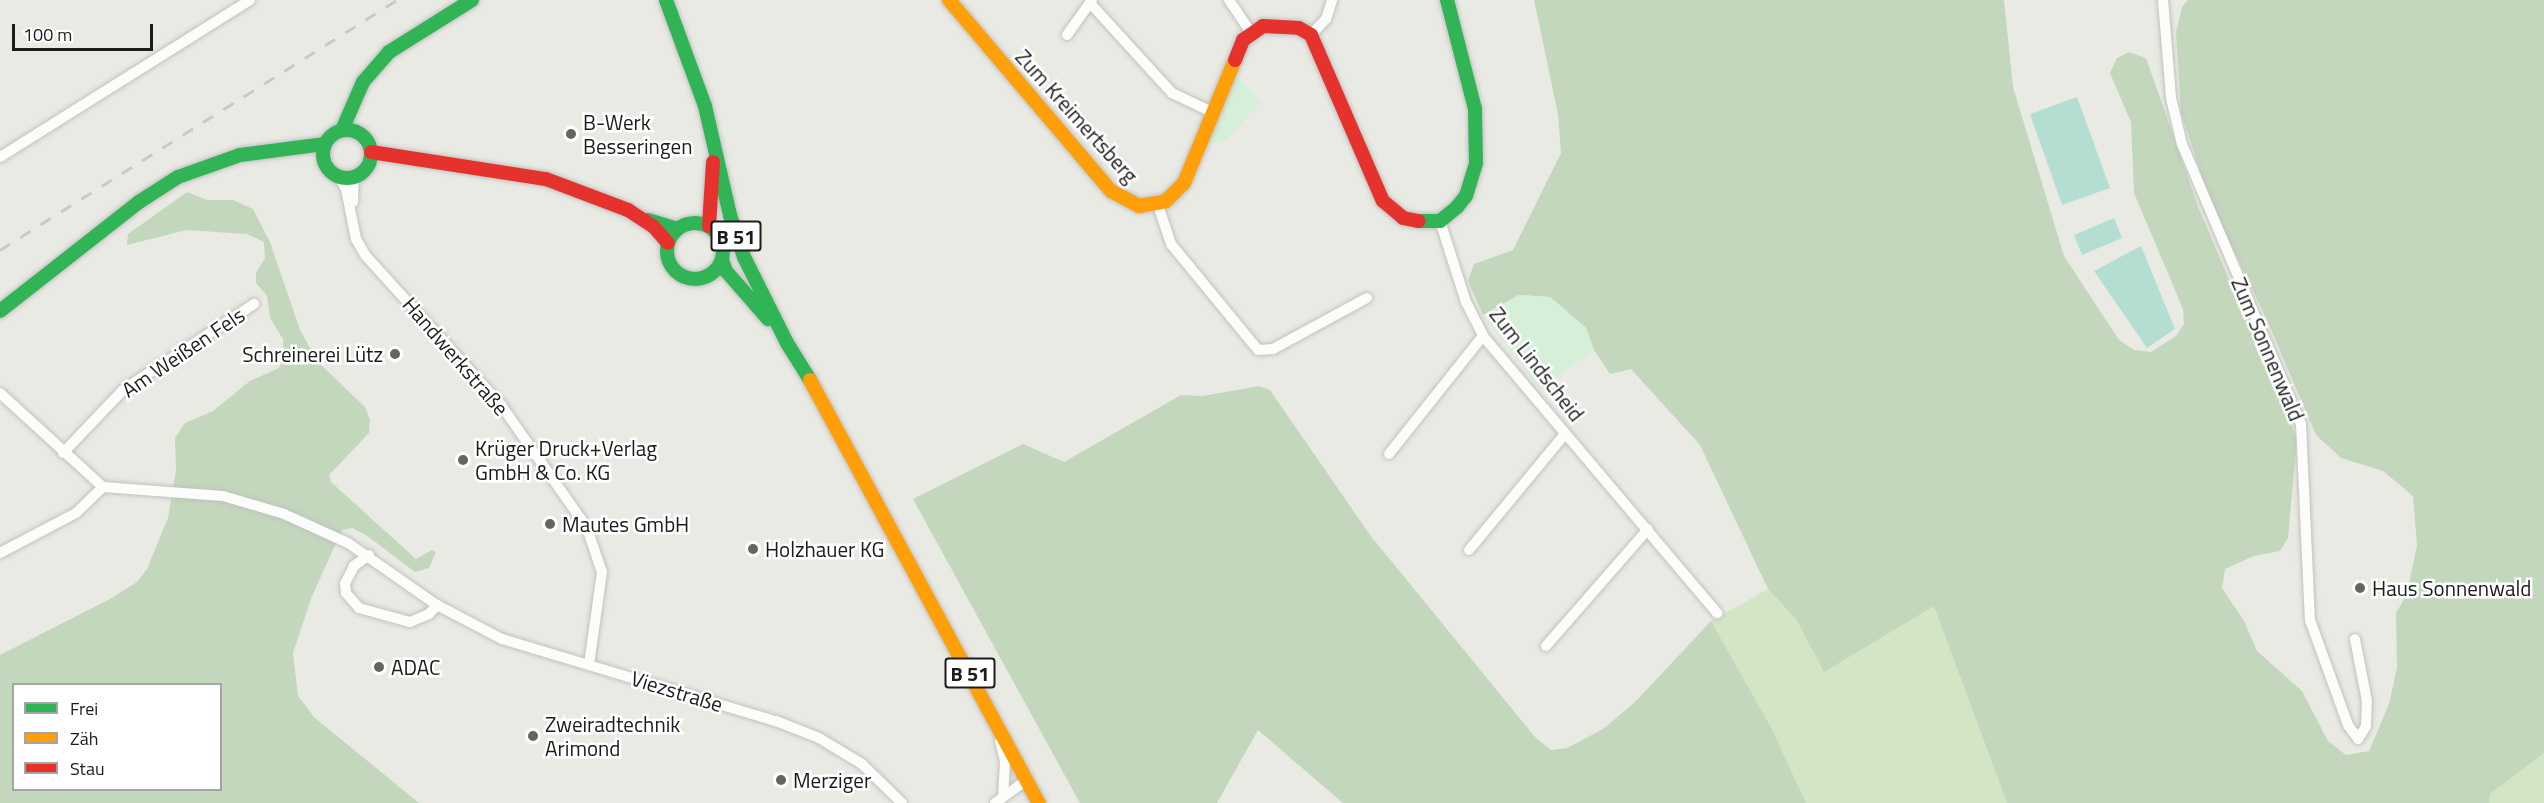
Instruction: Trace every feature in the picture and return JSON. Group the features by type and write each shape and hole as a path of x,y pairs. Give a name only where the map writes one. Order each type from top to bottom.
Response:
{"main road":[{"path":"0,311 162,186 223,160 325,144 342,130 363,82 400,44 472,0"},
{"name":"B 51","path":"666,0 709,120 735,233 787,343 818,392 1039,803"},
{"name":"Zum Kreimertsberg","path":"949,0 1111,191 1129,203 1158,205"},
{"path":"1158,205 1174,195 1184,183 1236,52 1251,33 1281,24 1299,28 1311,35 1330,69 1383,201 1403,218 1440,220 1466,196 1476,163 1478,135 1468,75 1447,0"},
{"path":"358,132 361,102 377,67"},
{"name":"B 51","path":"704,224 711,185 709,120"},
{"path":"342,130 358,132 367,140 370,159"},
{"path":"324,161 325,144"},
{"path":"223,160 253,157 324,161 338,176 354,177 370,159"},
{"path":"370,159 439,163 546,179 609,201 643,218 677,229 704,224 722,239 722,260 709,276 692,279 676,272 667,256 668,243 677,229"},
{"path":"643,218 668,243"},
{"name":"B 51","path":"722,260 726,272 787,343"},
{"name":"B 51","path":"709,276 718,277 756,306"}],"street":[{"path":"0,157 250,0"},
{"path":"1229,0 1251,33"},
{"path":"1311,35 1326,19 1332,0"},
{"name":"Zum Sonnenwald","path":"2163,0 2171,98 2182,144 2204,202 2301,424 2306,596 2310,620 2348,725 2358,739 2366,726 2367,701 2355,639"},
{"path":"1067,35 1091,2 1172,93 1212,112"},
{"name":"Handwerkstraße","path":"338,176 346,189 356,239 366,256 501,405 587,528 602,572 589,664"},
{"name":"Handwerkstraße","path":"352,217 354,177"},
{"path":"1158,205 1171,244 1258,350 1273,349 1367,298"},
{"name":"Zum Lindscheid","path":"1440,220 1466,302 1483,336 1717,613"},
{"name":"Am Weißen Fels","path":"63,453 123,390 254,304"},
{"path":"1389,454 1483,336"},
{"path":"0,393 63,453 103,487 76,513 0,553"},
{"path":"1469,550 1565,434"},
{"name":"Viezstraße","path":"103,487 174,491 255,504 317,528 369,555 437,605 502,639 776,721 819,738 862,764 902,803"},
{"path":"1546,646 1648,529"},
{"path":"369,555 354,566 345,584 346,593 359,608 410,622 429,614 437,605"},
{"path":"991,712 1005,761 1003,794"},
{"path":"995,803 1003,794 1026,780"}],"green space":[{"path":"1534,0 2004,0 2013,87 2064,256 2119,340 2134,350 2151,352 2176,336 2184,324 2183,309 2134,193 2131,122 2110,73 2117,58 2129,52 2146,58 2199,209 2297,439 2288,538 2280,551 2254,556 2225,569 2222,588 2244,621 2257,651 2302,691 2328,741 2346,755 2369,751 2389,704 2397,668 2396,613 2407,594 2417,545 2413,496 2383,471 2341,458 2316,435 2267,320 2210,201 2181,112 2176,32 2182,7 2188,0 2544,0 2544,753 2490,794 2489,803 2007,803 1934,606 1824,672 1796,619 1768,589 1700,445 1631,369 1610,374 1594,350 1586,328 1550,297 1519,295 1483,315 1468,281 1474,264 1513,250 1561,153 1558,114"},
{"path":"1237,77 1261,102 1228,138 1220,143 1209,141"},
{"path":"2077,97 2110,188 2062,205 2030,114"},
{"path":"187,192 207,200 233,200 253,209 270,242 300,330 318,362 365,407 370,420 369,433 329,475 331,482 416,559 432,550 436,552 429,568 415,572 366,535 352,528 342,530 312,596 293,653 298,696 315,718 419,803 0,803 0,655 110,599 137,582 147,569 168,518 176,470 175,438 185,423 213,411 250,381 279,368 284,357 283,339 270,318 267,296 256,283 256,273 265,258 264,242 247,234 186,230 127,245 128,234"},
{"path":"2114,218 2122,238 2082,255 2074,235"},
{"path":"2141,246 2175,329 2147,348 2094,271"},
{"path":"1519,295 1550,297 1586,328 1594,350 1540,389 1483,315"},
{"path":"1259,386 1270,390 1370,535 1535,737 1551,750 1567,748 1603,729 1635,702 1711,621 1771,727 1806,803 1343,803 1258,730 1217,803 1080,803 913,499 1023,444 1064,462 1181,395 1203,396"},
{"path":"1768,589 1796,619 1824,671 1934,605 2007,803 1806,803 1771,727 1711,621"},
{"path":"2544,753 2544,803 2489,803 2489,794"}],"railway":[{"path":"0,250 397,0"}],"traffic: fast":[{"path":"342,130 363,82 389,52 472,0"},
{"path":"666,0 705,106 730,215 744,257 787,343 810,380"},
{"path":"1419,221 1440,221 1457,207 1466,196 1476,163 1475,109 1447,0"},
{"path":"342,130 352,130 364,137 371,149 371,154 371,159 364,171 352,178 342,178 327,167 323,159 323,149 334,134 342,130"},
{"path":"0,311 139,202 178,177 240,155 325,144"},
{"path":"648,220 677,229"},
{"path":"689,223 701,223 711,227 719,235 723,251 719,267 711,275 701,279 689,279 679,275 671,267 667,257 667,245 671,235 679,227 689,223"},
{"path":"722,260 726,271 768,319"}],"traffic: slow":[{"path":"949,0 1111,191 1139,206 1166,201 1184,183 1235,60"},
{"path":"810,380 1039,803"}],"traffic: jam":[{"path":"1235,60 1243,40 1263,26 1299,28 1311,35 1383,201 1403,218 1419,221"},
{"path":"371,152 546,179 628,210 654,227 668,243"},
{"path":"709,226 713,162"}],"place":[{"name":"B-Werk Besseringen","path":"571,134"},
{"name":"Schreinerei Lütz","path":"395,354"},
{"name":"Krüger Druck+Verlag GmbH & Co. KG","path":"463,460"},
{"name":"Mautes GmbH","path":"550,524"},
{"name":"Holzhauer KG","path":"753,549"},
{"name":"Haus Sonnenwald","path":"2360,588"},
{"name":"ADAC","path":"379,667"},
{"name":"Zweiradtechnik Arimond","path":"533,736"},
{"name":"Merziger","path":"781,780"}]}
